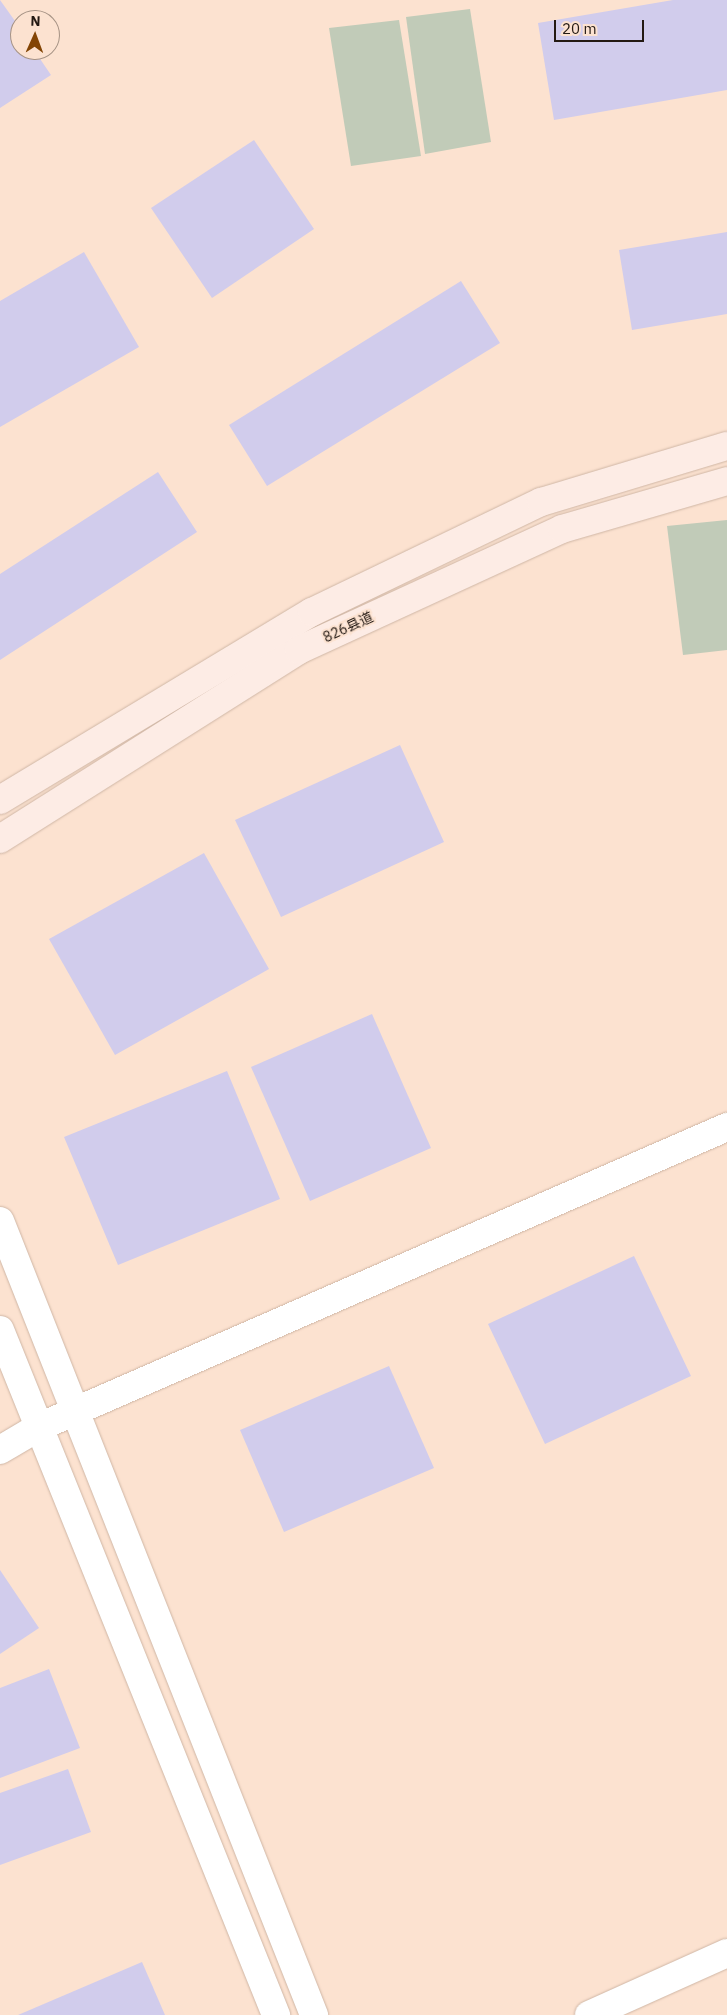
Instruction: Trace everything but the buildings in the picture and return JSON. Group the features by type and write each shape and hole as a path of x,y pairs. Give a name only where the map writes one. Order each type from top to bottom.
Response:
{"main road":[{"name":"826县道","path":"0,800 312,612 541,502 727,446"},
{"name":"826县道","path":"0,839 299,650 562,529 727,481"}],"street":[{"path":"0,1450 38,1427 75,1410 727,1127"},
{"path":"0,1221 314,2015"},
{"path":"0,1330 276,2015"},
{"path":"589,2015 727,1953"}],"green space":[{"path":"470,9 491,142 425,154 406,17"},
{"path":"399,20 421,156 351,166 329,28"},
{"path":"727,520 727,650 683,655 667,526"}]}
